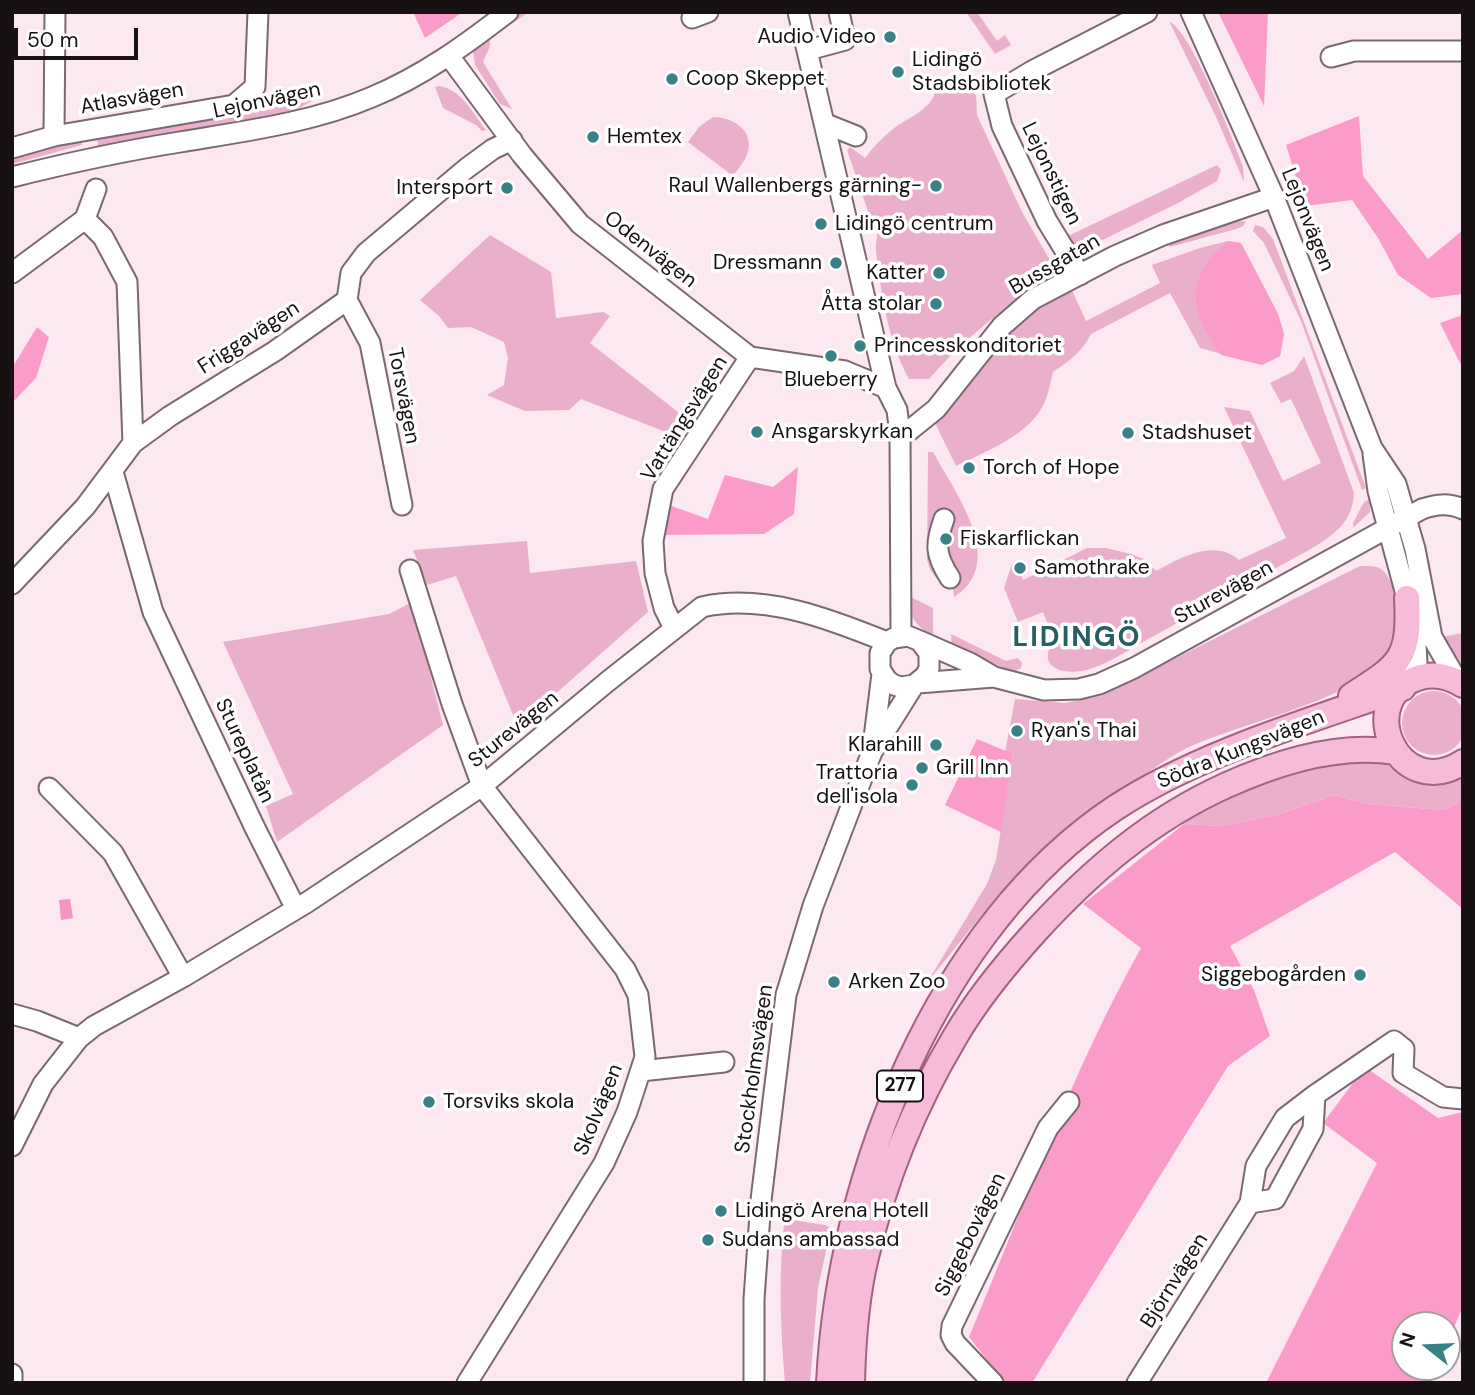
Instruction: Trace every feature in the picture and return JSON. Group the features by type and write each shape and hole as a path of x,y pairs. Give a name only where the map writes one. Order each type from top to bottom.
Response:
{"main road":[{"path":"1318,718 1395,664 1407,642 1406,598"},
{"name":"Södra Kungsvägen","path":"829,1383 830,1345 840,1276 862,1186 887,1112 927,1026 955,977 1032,877 1115,808 1161,781 1207,760 1432,676 1448,677 1461,683"},
{"path":"1395,752 1387,733 1387,716 1390,704 1407,685"},
{"name":"Södra Kungsvägen","path":"852,1383 853,1336 865,1258 884,1194 915,1114 955,1036 1009,960 1075,889 1151,827 1202,796 1249,775 1293,761 1356,749 1373,748 1395,752 1408,764 1427,771 1444,771 1463,762"}],"street":[{"path":"54,136 55,12"},
{"name":"Atlasvägen","path":"12,148 54,136 234,105 255,87 258,12"},
{"name":"Lejonvägen","path":"12,177 93,156 271,127 323,114 404,83 449,56 508,12"},
{"name":"Stockholmsvägen","path":"798,12 886,388 898,410 899,585 903,640"},
{"path":"808,50 845,40 839,12"},
{"name":"Lejonstigen","path":"1080,275 1047,221 1003,126 994,94 1032,71 1147,12"},
{"name":"Lejonvägen","path":"1191,12 1274,197 1372,448 1396,484 1415,549 1432,637 1461,683"},
{"path":"1331,57 1354,51 1463,51"},
{"name":"Odenvägen","path":"449,56 580,224 750,357 845,372 886,388"},
{"path":"826,124 856,136"},
{"path":"346,300 351,273 366,253 467,168 493,149 512,140"},
{"path":"12,274 86,219 96,189"},
{"name":"Bussgatan","path":"900,434 910,430 936,410 1013,316 1033,299 1163,235 1274,197"},
{"path":"86,219 103,237 127,282 133,443"},
{"name":"Friggavägen","path":"12,584 85,507 133,443 170,416 275,351 346,300"},
{"name":"Torsvägen","path":"346,300 370,343 401,505"},
{"name":"Vattängsvägen","path":"674,628 664,608 655,573 653,541 663,489 750,357"},
{"name":"Lejonvägen","path":"1372,448 1378,491 1415,628 1417,662 1407,685"},
{"name":"Stureplatån","path":"113,472 153,612 296,909"},
{"name":"Sturevägen","path":"12,1146 43,1083 79,1038 94,1026 183,978 296,909 482,786 702,607 720,603 752,602 903,640 970,663 994,677 1044,690 1079,689 1099,684 1146,662 1406,517 1435,504 1463,509"},
{"path":"944,519 937,551 950,578"},
{"path":"410,570 452,704 482,786"},
{"name":"Stockholmsvägen","path":"872,752 882,674 879,658 903,640"},
{"name":"Stockholmsvägen","path":"756,1377 754,1299 761,1200 786,995 813,906 872,752 916,684 925,676 930,662 929,653 903,640"},
{"path":"882,674 894,685 901,687 916,684"},
{"name":"Sturevägen","path":"916,684 994,677"},
{"name":"Skolvägen","path":"467,1383 604,1163 627,1112 645,1057 638,995 625,969 482,786"},
{"path":"49,788 113,853 183,978"},
{"path":"12,1014 79,1038"},
{"name":"Björnvägen","path":"1137,1383 1250,1203 1256,1166 1285,1118 1394,1041 1405,1049 1404,1073 1443,1097 1463,1099"},
{"path":"640,1071 724,1062"},
{"path":"1250,1203 1275,1199 1313,1129 1315,1095"},
{"name":"Siggebovägen","path":"993,1383 955,1343 951,1335 952,1326 1048,1128 1069,1102"},
{"path":"12,1374 12,1383"}],"shaded area":[{"path":"413,12 463,12 425,38"},
{"path":"517,12 529,12 490,38 490,46 483,62 512,109 500,104 475,65 473,52 482,38"},
{"path":"966,12 977,12 997,41 1005,35 1011,45 995,54"},
{"path":"1218,12 1268,12 1264,106"},
{"path":"1169,21 1189,45 1211,88 1243,166 1244,182 1217,119"},
{"path":"954,75 976,95 977,115 1022,212 1058,274 989,321 929,379 909,379 886,317 876,251 877,229 871,220 847,150 850,147 865,158 889,132 928,105 934,91"},
{"path":"439,86 460,97 486,130 482,131 476,125 443,108 435,87"},
{"path":"313,95 315,99 288,115 98,146 97,137 246,106 259,98"},
{"path":"1359,116 1363,176 1428,259 1463,230 1463,294 1431,298 1398,275 1378,238 1352,200 1305,206 1286,145"},
{"path":"713,117 736,123 749,141 746,157 733,176 688,142 699,127"},
{"path":"82,138 82,145 12,164 12,154"},
{"path":"1217,165 1221,170 1217,181 1076,253 1068,236"},
{"path":"1246,221 1236,229 1170,247 1168,243 1229,222"},
{"path":"1255,225 1263,227 1273,239 1366,488 1362,490 1301,321 1264,243 1253,231"},
{"path":"490,235 551,272 556,318 603,312 610,316 590,343 683,416 671,434 581,399 569,410 525,411 487,395 504,385 508,358 504,342 471,327 448,328 439,316 420,300"},
{"path":"1228,241 1241,243 1278,314 1284,334 1280,356 1262,365 1200,348 1170,293 1091,334 1070,360 1053,372 1046,399 1031,422 1008,440 956,466 935,423 1013,328 1044,303 1071,288 1086,321 1160,283 1152,265"},
{"path":"1228,241 1241,243 1278,314 1284,334 1280,356 1262,365 1221,355 1198,310 1198,282 1214,255"},
{"path":"1463,305 1463,369 1440,323 1460,316"},
{"path":"37,327 49,337 36,378 12,403 12,368"},
{"path":"1304,356 1354,493 1351,509 1344,523 1308,550 1105,663 1072,672 1063,671 1051,664 1048,658 1049,650 1054,640 1043,612 1018,622 1004,588 1012,564 1017,566 1023,580 1087,548 1106,548 1144,559 1156,571 1186,556 1208,550 1229,554 1239,560 1286,538 1224,407 1250,411 1283,481 1321,463 1291,399 1281,403 1270,383 1294,371"},
{"path":"928,452 933,452 963,506 977,546 977,565 970,583 954,597 953,586 936,578 927,560"},
{"path":"798,467 794,514 764,534 660,535 666,504 708,519 725,475 773,487"},
{"path":"1370,499 1370,512 1353,528 1364,502"},
{"path":"527,541 530,573 636,561 648,612 518,727 456,576 427,585 413,550"},
{"path":"1360,566 1381,569 1392,585 1399,622 1396,645 1392,653 1374,670 1351,685 1296,709 1211,738 1161,763 1065,833 1030,863 990,906 928,981 987,884 996,860 1013,754 1005,752 1015,699 1065,703 1100,696"},
{"path":"905,594 933,608 933,636 913,619"},
{"path":"412,602 443,725 277,842 266,806 293,794 223,642 389,614"},
{"path":"1463,633 1463,666 1442,637"},
{"path":"951,634 1006,661 1018,658 1022,663 1021,668 1014,672 952,647"},
{"path":"1434,691 1452,697 1460,705 1466,723 1460,741 1452,749 1434,755 1416,749 1408,741 1402,723 1408,705 1416,697"},
{"path":"977,739 1013,754 1001,832 945,805"},
{"path":"1381,761 1411,776 1431,782 1452,781 1463,776 1463,801 1443,810 1367,804 1334,795 1280,814 1222,826 1184,824 1209,803 1298,770 1337,763"},
{"path":"1334,795 1367,804 1443,810 1463,801 1463,909 1395,852 1230,946 1254,990 1270,1036 1228,1066 1032,1383 1005,1383 969,1337 1071,1091 1141,948 1083,904 1184,824 1222,826 1280,814"},
{"path":"70,899 73,918 61,920 59,900"},
{"path":"1365,1067 1438,1118 1463,1112 1463,1306 1461,1311 1391,1311 1391,1381 1432,1381 1431,1383 1266,1383 1377,1163 1323,1123"},
{"path":"786,1208 794,1210 793,1220 831,1228 818,1288 810,1383 785,1383 781,1296"}],"place":[{"name":"Audio Video","path":"890,37"},
{"name":"Lidingö Stadsbibliotek","path":"898,72"},
{"name":"Coop Skeppet","path":"672,79"},
{"name":"Hemtex","path":"593,137"},
{"name":"Raul Wallenbergs gärning-","path":"936,186"},
{"name":"Intersport","path":"507,188"},
{"name":"Lidingö centrum","path":"821,224"},
{"name":"Dressmann","path":"836,263"},
{"name":"Katter","path":"939,273"},
{"name":"Åtta stolar","path":"936,304"},
{"name":"Princesskonditoriet","path":"860,346"},
{"name":"Blueberry","path":"831,356"},
{"name":"Ansgarskyrkan","path":"757,432"},
{"name":"Stadshuset","path":"1128,433"},
{"name":"Torch of Hope","path":"969,468"},
{"name":"Fiskarflickan","path":"946,539"},
{"name":"Samothrake","path":"1020,568"},
{"name":"Ryan's Thai","path":"1017,731"},
{"name":"Klarahill","path":"936,745"},
{"name":"Grill Inn","path":"922,768"},
{"name":"Trattoria dell'isola","path":"912,785"},
{"name":"Siggebogården","path":"1360,975"},
{"name":"Arken Zoo","path":"834,982"},
{"name":"Torsviks skola","path":"429,1102"},
{"name":"Lidingö Arena Hotell","path":"721,1211"},
{"name":"Sudans ambassad","path":"708,1240"}],"district":[{"name":"LIDINGÖ","path":"1077,639"}]}
